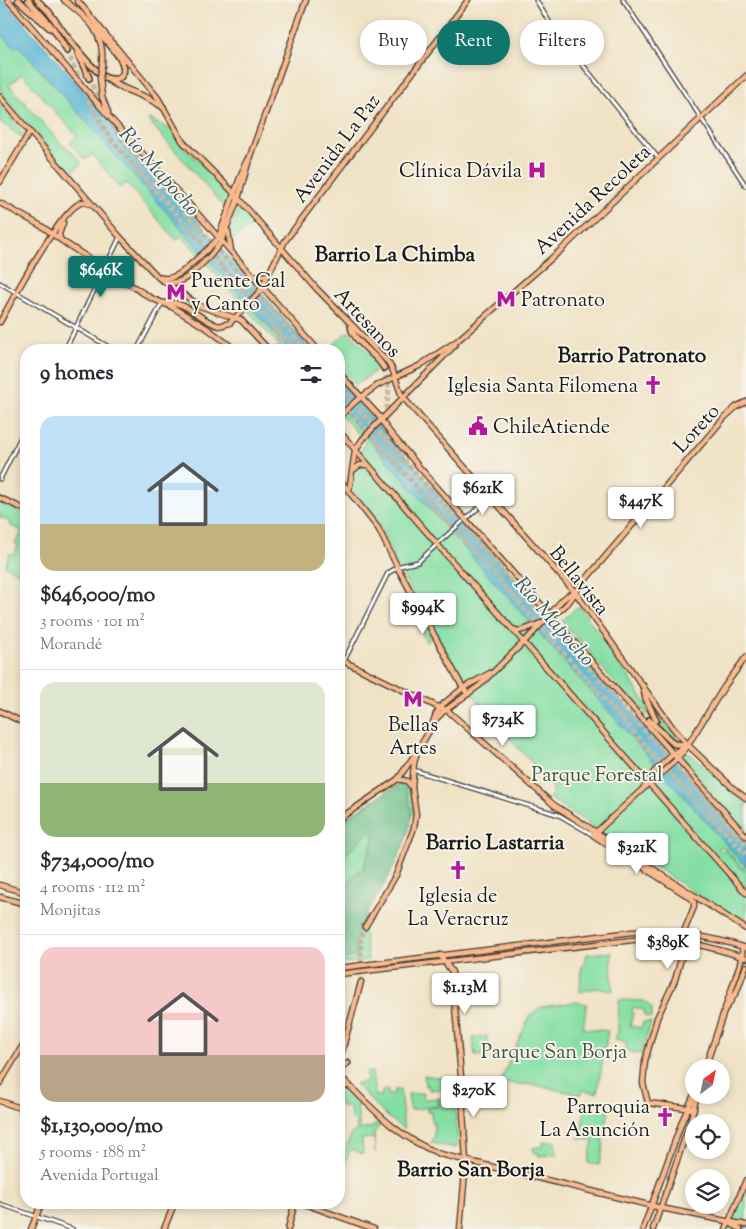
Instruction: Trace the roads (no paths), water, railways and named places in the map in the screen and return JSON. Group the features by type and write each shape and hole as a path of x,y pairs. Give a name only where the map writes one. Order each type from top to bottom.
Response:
{"highway":[{"path":"18,0 60,38"},
{"path":"28,0 60,38 67,51"},
{"path":"38,0 102,78 149,97 163,107"},
{"path":"95,28 121,58 124,65 124,73 119,78 102,78"},
{"path":"68,38 89,78"},
{"path":"351,326 354,335 378,358 384,368"},
{"path":"643,686 646,699 656,720"},
{"path":"649,720 674,744 688,745"}],"main road":[{"path":"8,0 219,242 231,252 261,290 312,344"},
{"path":"64,0 95,28 101,42 102,97 112,120"},
{"path":"162,281 179,282 204,261 229,225 250,156 306,0"},
{"name":"Avenida La Paz","path":"235,318 261,290 281,248 468,0"},
{"path":"72,6 80,1"},
{"name":"Artesanos","path":"80,1 153,92 183,142 234,194 351,326 388,362 395,376"},
{"name":"Avenida Recoleta","path":"355,451 376,425 457,342 557,254 746,76"},
{"path":"0,97 93,207 162,281 205,309 235,318 246,325 263,344"},
{"path":"0,182 30,133"},
{"path":"156,275 166,279 173,278 219,242 234,194 250,156"},
{"path":"0,322 40,251 73,206 86,202 93,207"},
{"path":"0,203 27,217 104,268 207,328 228,344"},
{"path":"60,239 59,234 66,217"},
{"path":"229,225 228,237 231,252"},
{"path":"250,274 258,276 268,274"},
{"path":"162,303 179,303 218,326 228,324 235,318"},
{"name":"Avenida Recoleta","path":"345,411 378,385 424,363 457,342"},
{"name":"Bellavista","path":"395,376 404,397 575,592 668,722 688,745 746,798"},
{"path":"345,379 362,397 464,520 550,614 674,757 746,836"},
{"name":"Loreto","path":"490,673 524,642 553,609 575,592 720,422 733,409 746,402"},
{"path":"345,438 746,893"},
{"path":"349,491 355,451"},
{"path":"353,470 360,465 368,465"},
{"path":"345,479 352,476"},
{"path":"345,486 378,528 397,567 468,694"},
{"path":"0,498 20,507"},
{"path":"512,628 518,631 542,623"},
{"path":"648,782 654,772 688,745 724,687 746,657"},
{"path":"345,662 447,710 560,812 746,929"},
{"path":"345,815 398,779 418,750 440,708 464,688 490,673"},
{"path":"433,723 480,685 490,673"},
{"path":"0,711 20,721"},
{"path":"365,927 396,875 408,845 416,814 412,787 413,770 418,750"},
{"path":"595,833 648,782 658,776 674,757"},
{"path":"398,779 407,781 412,787"},
{"path":"595,833 691,898 694,903"},
{"path":"0,885 18,891 15,901"},
{"path":"0,897 20,902"},
{"path":"694,1109 648,1103 643,1083 645,1061 659,1013 676,980 683,952 684,933 694,903 701,900"},
{"path":"345,967 624,932 656,931 684,933 745,948 744,957 708,1059"},
{"path":"345,973 621,941 658,939 684,942 744,957"},
{"path":"440,955 452,972 466,1161 460,1229"},
{"path":"723,1015 736,993 746,966"},
{"path":"345,1039 361,982"},
{"path":"0,1083 20,1050"},
{"path":"345,1082 392,1127 409,1140 440,1154 661,1208 728,1223 746,1225"},
{"path":"345,1086 350,1086"},
{"path":"0,1101 20,1108"},
{"path":"643,1229 690,1104"},
{"path":"654,1229 695,1104"},
{"path":"726,1229 746,1180"},
{"path":"31,1229 40,1209"},
{"path":"164,1229 172,1209"},
{"path":"288,1229 295,1209"},
{"path":"317,1209 374,1229"},
{"path":"728,1223 740,1229"}],"street":[{"path":"536,0 563,41 658,158"},
{"path":"622,0 746,186"},
{"path":"68,344 120,237"},
{"path":"0,283 104,344"},
{"path":"140,344 162,303"},
{"path":"0,479 20,439"},
{"path":"345,653 387,574 397,567 418,562 490,497"},
{"path":"413,770 560,812"},
{"path":"0,1204 72,1229"}],"water":[{"path":"0,0 4,0 306,344 284,344 18,45 14,48 0,32"},
{"path":"345,389 678,764 746,844 746,867 345,413"}],"tunnel":[{"path":"67,51 96,115 110,138 290,344"},
{"path":"89,78 108,118 125,144 301,344"},
{"path":"274,329 278,338 278,344"},
{"path":"384,368 389,389 385,422 391,443"},
{"path":"345,394 746,845"},
{"path":"345,406 690,796 746,854"},
{"path":"624,696 649,720"},
{"path":"656,720 667,746"},
{"path":"676,759 690,779"},
{"path":"361,982 361,941 365,927"}],"place":[{"name":"Clínica Dávila","path":"537,170"},
{"name":"Puente Cal y Canto","path":"176,292"},
{"name":"Patronato","path":"506,299"},
{"name":"Iglesia Santa Filomena","path":"653,385"},
{"name":"ChileAtiende","path":"478,426"},
{"name":"Bellas Artes","path":"413,699"},
{"name":"Iglesia de La Veracruz","path":"458,870"},
{"name":"Parroquia La Asunción","path":"665,1117"}],"district":[{"name":"Barrio La Chimba","path":"395,254"},
{"name":"Barrio Patronato","path":"632,355"},
{"name":"Barrio Lastarria","path":"495,842"},
{"name":"Barrio San Borja","path":"471,1169"}],"water label":[{"name":"Río Mapocho","path":"160,171"},
{"name":"Río Mapocho","path":"555,621"}],"park label":[{"name":"Parque Forestal","path":"597,774"},
{"name":"Parque San Borja","path":"554,1051"}]}
